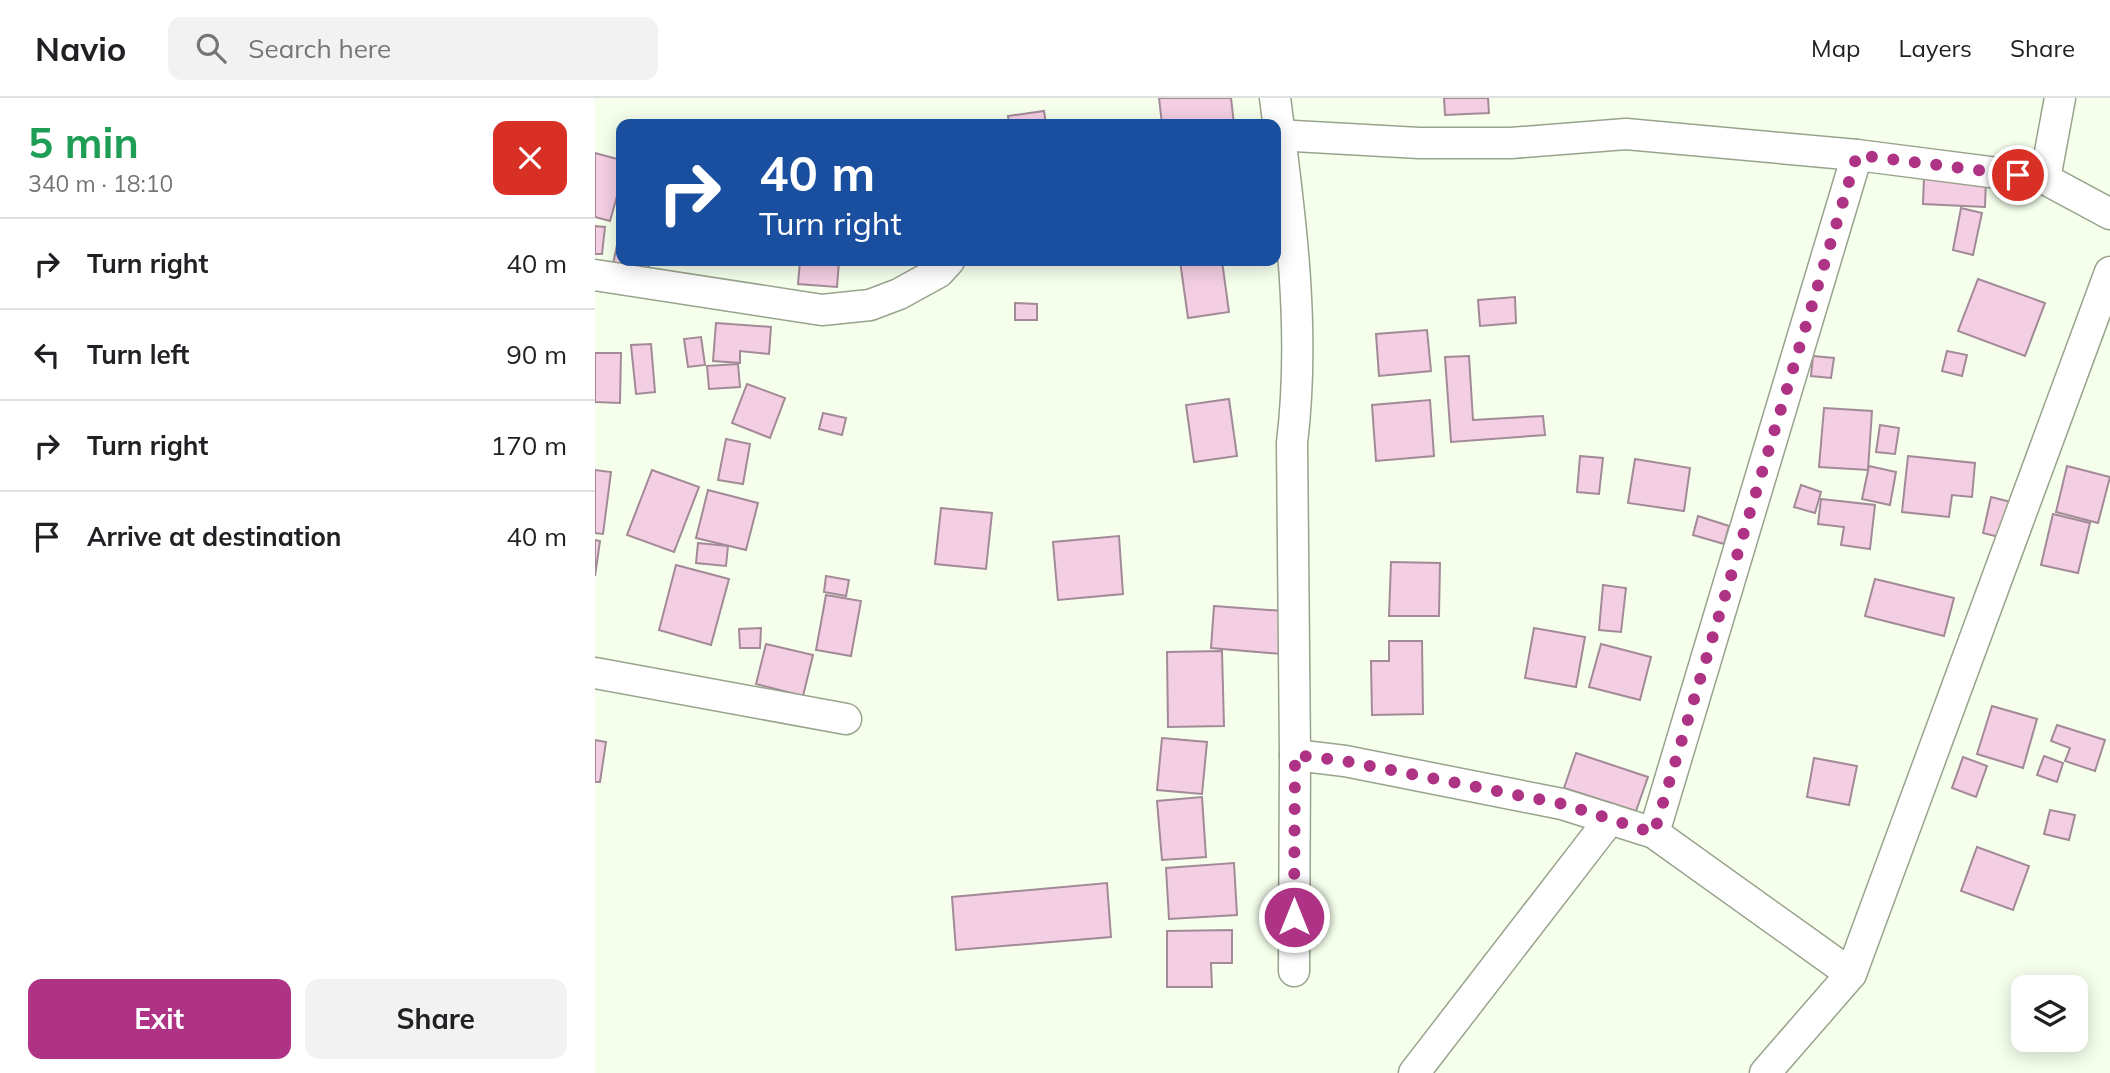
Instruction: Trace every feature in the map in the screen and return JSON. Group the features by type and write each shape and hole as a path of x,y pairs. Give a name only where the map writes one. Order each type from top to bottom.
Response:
{"street":[{"path":"1275,98 1277,119"},
{"path":"2045,179 2060,98"},
{"path":"1281,135 1419,143 1511,143 1626,134 1857,155 2045,179 2110,214"},
{"path":"1654,833 1857,155"},
{"path":"1281,161 1297,299 1297,399 1292,443 1294,971"},
{"path":"595,275 822,310 870,305 899,294 939,272 944,266"},
{"path":"1765,1073 1851,974 2110,272"},
{"path":"595,673 846,719"},
{"path":"1295,755 1345,761 1563,804 1654,833 1851,974"},
{"path":"1414,1073 1610,819"}],"building":[{"path":"1159,98 1231,98 1233,119 1161,119"},
{"path":"1444,98 1488,98 1489,113 1445,115"},
{"path":"1044,111 1045,119 1008,119 1008,116"},
{"path":"595,153 616,159 616,200 610,221 595,217"},
{"path":"1924,177 1986,179 1985,207 1923,204"},
{"path":"1961,208 1982,213 1973,255 1953,250"},
{"path":"595,226 605,227 602,254 595,254"},
{"path":"616,250 616,266 649,266 647,276 612,269"},
{"path":"800,266 839,266 837,287 798,284"},
{"path":"1181,266 1223,266 1229,312 1188,318"},
{"path":"1978,279 2045,303 2025,356 1958,331"},
{"path":"1515,297 1516,323 1480,326 1478,300"},
{"path":"1015,303 1037,304 1037,320 1015,320"},
{"path":"716,323 771,327 769,354 740,351 740,363 713,361"},
{"path":"1427,330 1431,371 1379,376 1376,334"},
{"path":"701,337 705,365 688,367 684,339"},
{"path":"651,344 655,392 636,394 631,345"},
{"path":"1947,351 1967,355 1962,376 1942,371"},
{"path":"595,353 621,353 620,403 595,402"},
{"path":"1469,356 1473,420 1543,416 1545,435 1451,442 1445,357"},
{"path":"1813,356 1834,358 1831,378 1811,376"},
{"path":"738,364 740,387 709,389 707,366"},
{"path":"747,384 785,398 770,438 732,423"},
{"path":"1229,399 1237,456 1194,462 1186,405"},
{"path":"1430,400 1434,456 1376,461 1372,405"},
{"path":"1824,408 1872,411 1868,470 1819,467"},
{"path":"823,413 846,418 842,435 819,429"},
{"path":"1880,425 1899,428 1895,454 1876,452"},
{"path":"726,439 750,444 743,484 718,480"},
{"path":"1580,456 1603,458 1599,494 1577,492"},
{"path":"1908,456 1975,463 1972,497 1952,495 1949,517 1902,512"},
{"path":"1635,459 1690,468 1684,511 1628,503"},
{"path":"1869,466 1896,472 1890,505 1862,499"},
{"path":"2067,466 2110,477 2098,523 2056,512"},
{"path":"595,470 611,472 603,534 595,533"},
{"path":"652,470 699,487 674,552 627,535"},
{"path":"1801,485 1821,492 1815,513 1794,507"},
{"path":"708,490 758,503 746,550 696,538"},
{"path":"1991,497 2011,502 2003,538 1983,533"},
{"path":"1821,499 1875,505 1870,549 1841,545 1844,527 1818,524"},
{"path":"941,508 992,513 986,569 935,564"},
{"path":"2053,514 2090,523 2078,573 2041,565"},
{"path":"1698,516 1729,526 1724,544 1693,535"},
{"path":"1119,536 1123,594 1058,600 1053,542"},
{"path":"595,540 600,541 595,576"},
{"path":"698,543 728,546 726,566 696,563"},
{"path":"1391,562 1440,563 1439,616 1389,616"},
{"path":"676,565 729,579 711,645 659,630"},
{"path":"826,576 849,580 846,596 824,592"},
{"path":"1875,579 1954,598 1944,636 1865,616"},
{"path":"1603,585 1626,588 1621,632 1599,630"},
{"path":"826,595 861,601 851,656 816,650"},
{"path":"1214,606 1284,611 1281,654 1211,648"},
{"path":"761,628 760,648 740,648 739,629"},
{"path":"1534,628 1585,637 1576,687 1525,678"},
{"path":"1389,641 1422,641 1423,714 1372,715 1371,661 1389,661"},
{"path":"766,644 813,655 803,696 756,684"},
{"path":"1601,644 1651,657 1640,700 1589,687"},
{"path":"1222,651 1224,726 1168,727 1167,652"},
{"path":"1992,706 2037,719 2023,768 1977,754"},
{"path":"2057,725 2105,740 2095,771 2065,761 2070,748 2051,741"},
{"path":"1162,738 1207,742 1202,794 1157,790"},
{"path":"595,740 606,742 600,782 595,782"},
{"path":"1576,753 1648,777 1636,811 1564,788"},
{"path":"2044,756 2063,763 2057,782 2037,775"},
{"path":"1963,757 1987,766 1976,797 1952,788"},
{"path":"1814,758 1857,766 1849,805 1807,797"},
{"path":"1202,797 1206,857 1162,860 1157,801"},
{"path":"2050,810 2075,815 2069,840 2044,834"},
{"path":"1977,847 2029,866 2013,910 1961,891"},
{"path":"1234,863 1237,915 1169,919 1166,868"},
{"path":"1107,883 1111,937 956,950 952,897"},
{"path":"1232,930 1232,963 1211,963 1212,987 1167,987 1167,931"}],"route":[{"path":"1294,917 1295,755 1345,761 1563,804 1654,833 1857,155 2018,175"}]}
